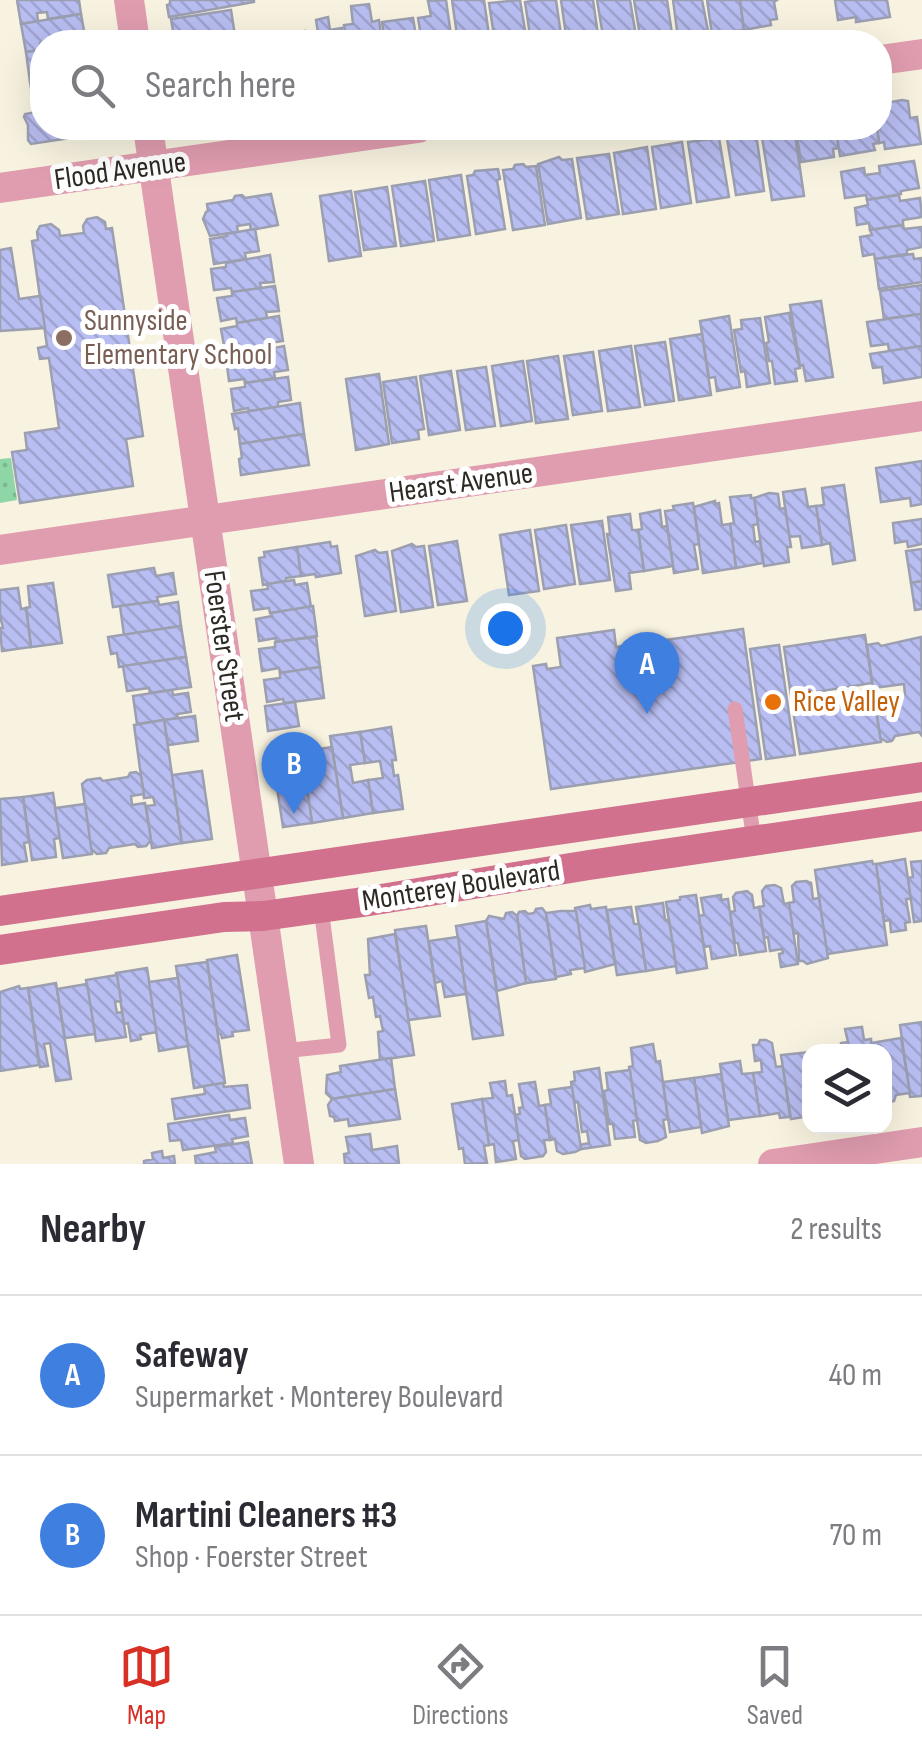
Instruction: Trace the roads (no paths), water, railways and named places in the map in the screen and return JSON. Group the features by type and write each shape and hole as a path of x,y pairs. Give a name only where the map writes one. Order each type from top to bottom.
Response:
{"main road":[{"name":"Monterey Boulevard","path":"0,910 922,777"},
{"name":"Monterey Boulevard","path":"0,950 321,908 922,816"}],"street":[{"path":"129,0 133,30"},
{"path":"892,58 922,54"},
{"name":"Foerster Street","path":"150,140 299,1164"},
{"name":"Flood Avenue","path":"0,188 334,140"},
{"name":"Hearst Avenue","path":"0,550 922,416"},
{"path":"773,1164 922,1142"}],"lane":[{"path":"734,709 754,841"},
{"path":"283,1050 339,1045 321,908"}],"place":[{"name":"Sunnyside Elementary School","path":"64,338"},
{"name":"Rice Valley","path":"773,702"},
{"name":"Safeway","path":"647,714"},
{"name":"Martini Cleaners #3","path":"294,814"}]}
